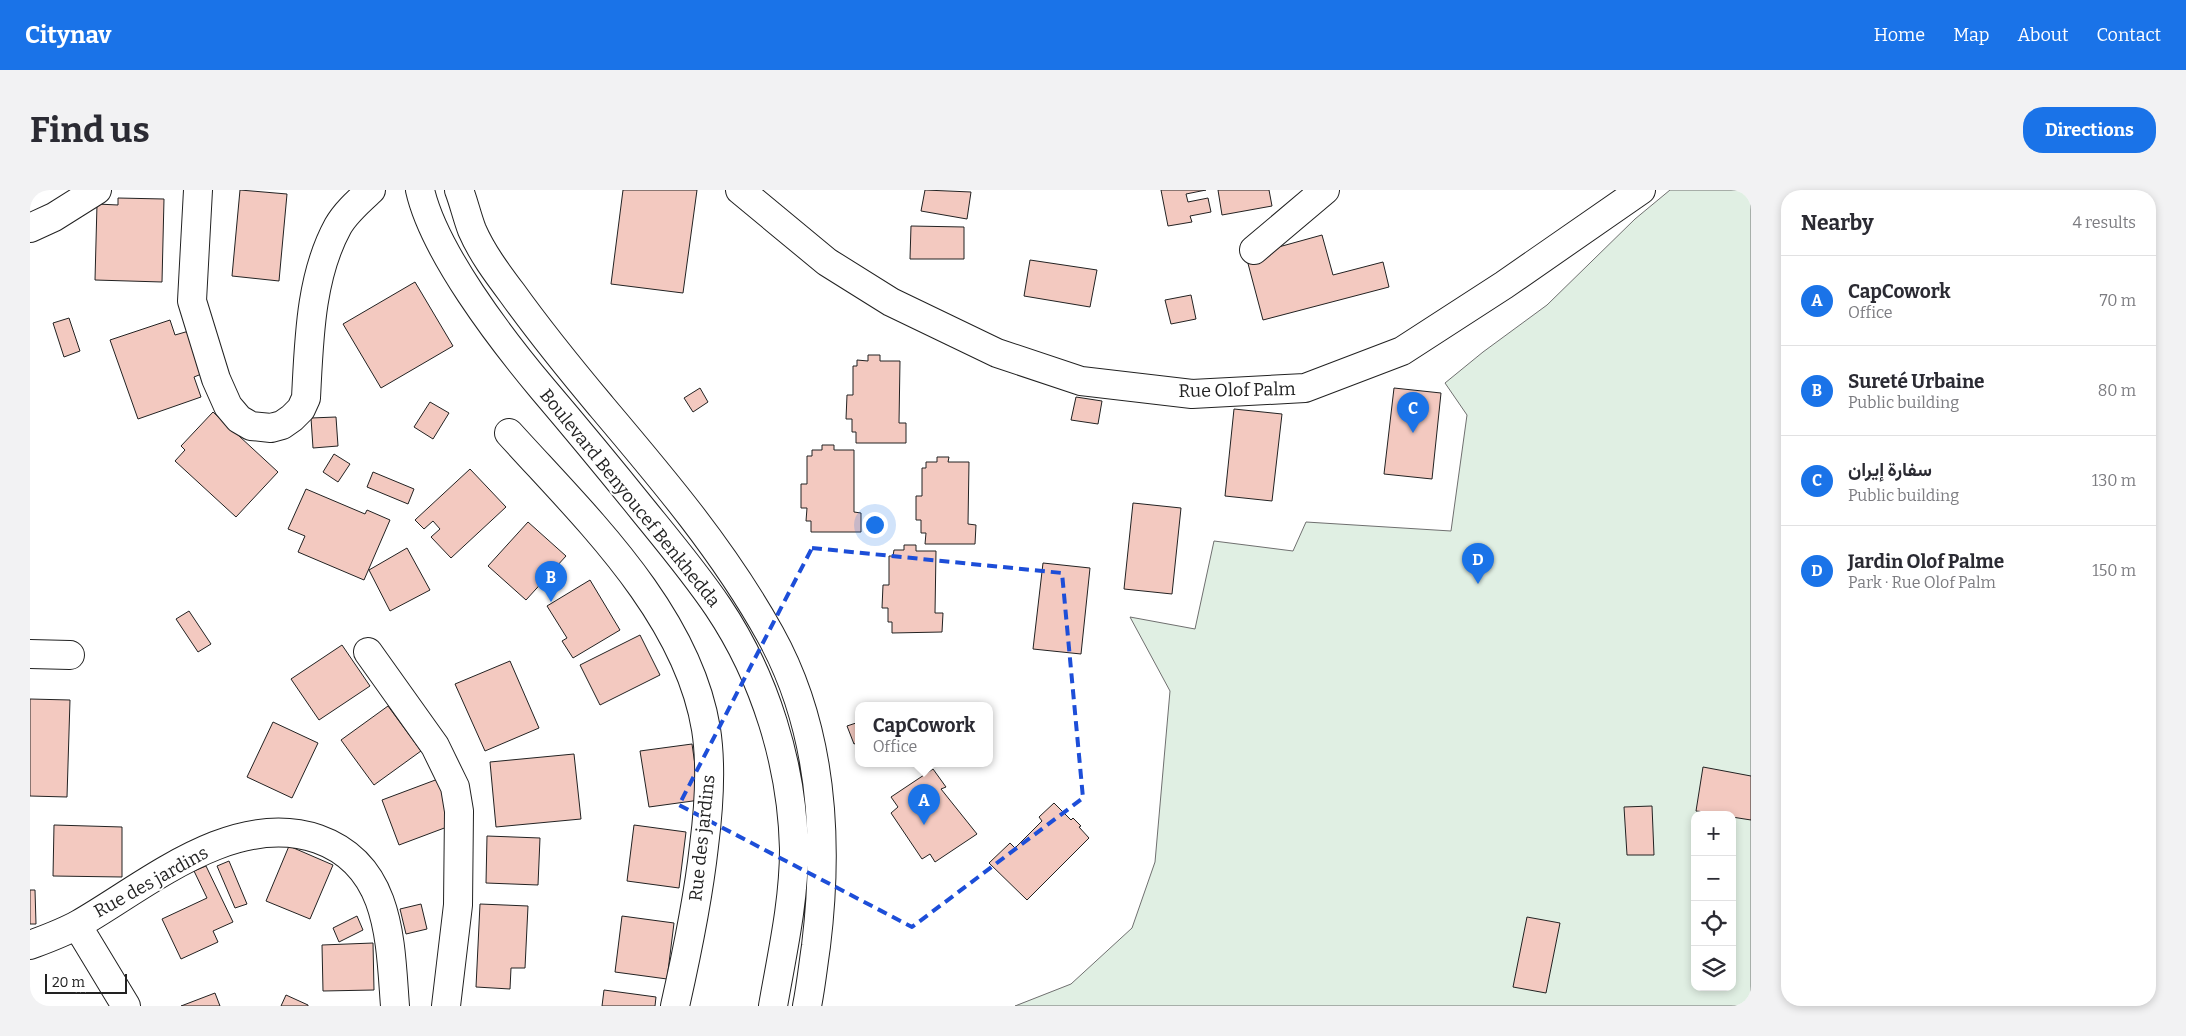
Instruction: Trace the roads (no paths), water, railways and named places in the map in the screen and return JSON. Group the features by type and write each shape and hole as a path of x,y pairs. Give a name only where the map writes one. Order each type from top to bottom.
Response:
{"street":[{"path":"30,221 67,190"},
{"path":"30,228 54,217 97,190"},
{"path":"198,190 192,301 216,379 228,406 239,419 251,426 262,429 282,425 301,409 306,398 313,316 318,283 327,250 338,225 354,205 371,190"},
{"name":"Boulevard Benyoucef Benkhedda","path":"420,190 433,226 458,273 484,312 521,364 685,562 718,608 744,651 757,679 775,728 788,782 794,848 791,902 773,1006"},
{"name":"Boulevard Benyoucef Benkhedda","path":"459,190 473,231 490,263 563,361 687,509 735,576 771,636 799,700 814,751 822,839 822,896 807,1006"},
{"name":"Rue Olof Palm","path":"740,190 827,262 883,297 997,353 1081,381 1192,394 1305,388 1402,351 1642,190"},
{"path":"1254,250 1325,190"},
{"name":"Rue des jardins","path":"509,433 606,542 656,607 685,661 699,697 706,729 710,777 707,822 689,945 675,1006"},
{"path":"368,652 436,746 455,787 459,811 458,905 446,1006"},
{"path":"30,654 70,655"},
{"name":"Rue des jardins","path":"30,946 77,925 184,860 228,841 261,833 285,832 308,836 328,843 347,854 364,870 378,894 385,918 395,1006"},
{"path":"77,925 126,1006"}],"place":[{"name":"سفارة إيران","path":"1413,433"},
{"name":"Jardin Olof Palme","path":"1478,584"},
{"name":"Sureté Urbaine","path":"551,602"},
{"name":"CapCowork","path":"924,825"}]}
